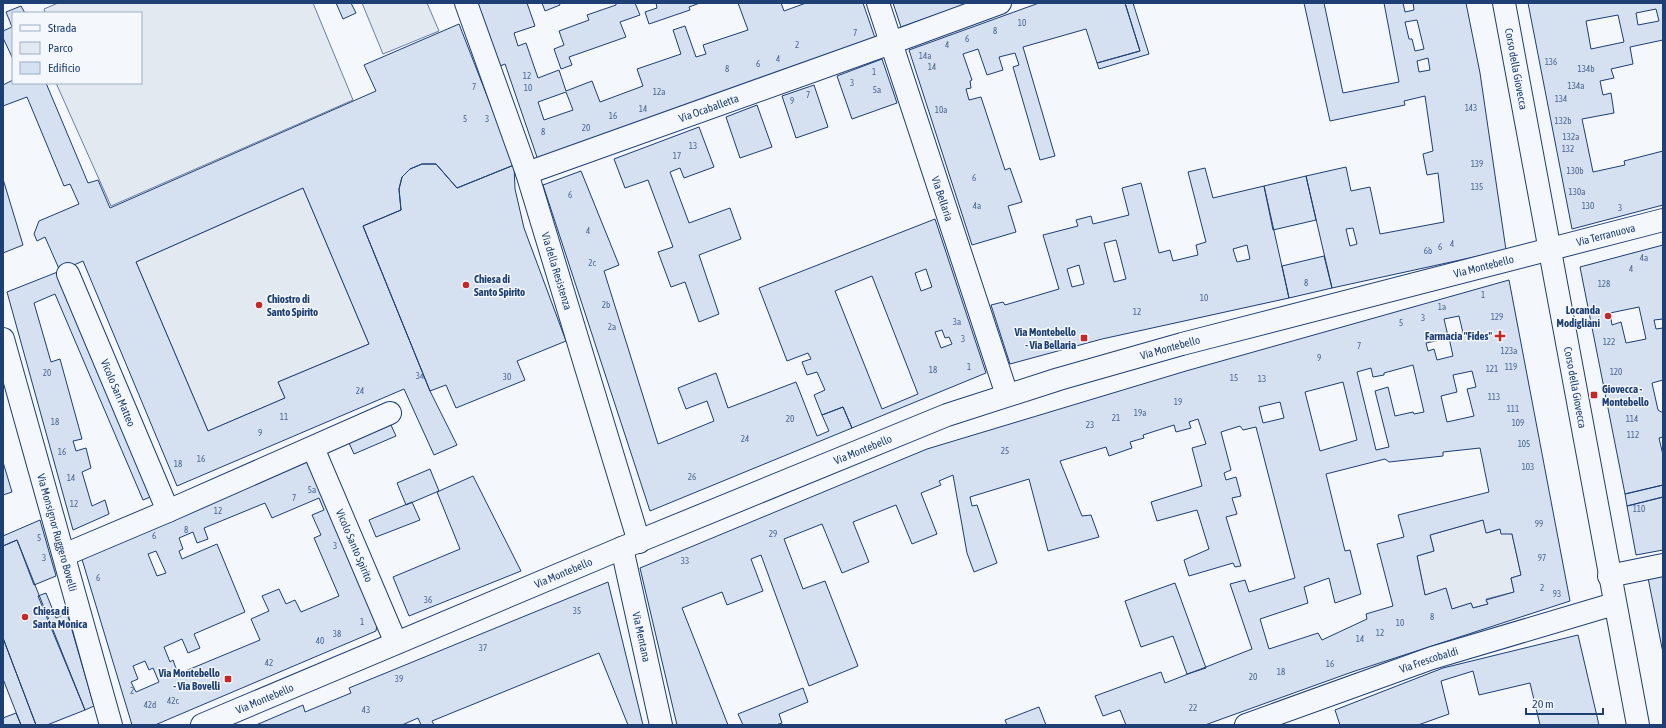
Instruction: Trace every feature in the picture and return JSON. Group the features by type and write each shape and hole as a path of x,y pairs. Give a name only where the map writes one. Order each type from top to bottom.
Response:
{"street":[{"name":"Via della Resistenza","path":"466,3 527,172 630,545"},
{"name":"Via Bellaria","path":"878,3 1007,395"},
{"name":"Via Ocaballetta","path":"527,172 1000,3"},
{"name":"Corso della Giovecca","path":"1504,3 1614,604 1638,725"},
{"name":"Via Terranuova","path":"1549,250 1663,220"},
{"name":"Via Montebello","path":"202,725 894,435 1007,395 1182,344 1549,250"},
{"name":"Vicolo San Matteo","path":"68,274 168,511"},
{"name":"Via Monsignor Ruggero Bovelli","path":"3,339 111,725"},
{"path":"64,555 314,448 390,413"},
{"name":"Vicolo Santo Spirito","path":"314,448 396,643"},
{"name":"Via Mentana","path":"630,545 661,725"},
{"path":"1609,576 1663,566"},
{"name":"Via Frescobaldi","path":"1246,725 1432,658 1614,604"}],"green space":[{"path":"58,3 313,3 353,100 111,206 56,84 142,84 142,12 45,12 44,9"},
{"path":"362,3 427,3 439,31 383,54"},
{"path":"303,188 369,344 278,382 285,398 208,431 136,262"},
{"path":"1483,520 1487,533 1500,529 1512,534 1521,575 1511,578 1514,592 1486,599 1488,604 1473,608 1471,603 1452,609 1446,589 1425,595 1417,556 1434,551 1430,535"}],"building":[{"path":"336,3 351,3 356,13 343,19"},
{"path":"477,3 527,3 535,26 514,33 518,46 526,43 538,78 559,70 566,91 592,81 600,102 643,86 637,69 681,54 673,30 685,26 696,57 706,54 703,45 748,30 738,3 781,3 784,11 806,3 863,3 875,38 538,160 505,64 500,66","holes":["566,92 573,110 544,120 538,102"]},
{"path":"542,3 559,3 560,5 545,11"},
{"path":"616,3 635,3 640,15 620,22 626,37 569,57 572,65 561,69 554,49 564,45 559,31 589,20 587,15 616,5"},
{"path":"656,3 700,3 689,7 690,10 649,24 645,12 657,8"},
{"path":"893,3 969,3 901,27"},
{"path":"1039,3 1125,3 1140,51 1097,63 1086,29 1023,47 1055,156 1040,160 1013,67 1019,65 1015,53 999,57 1003,70 987,75 978,49 963,54 972,80 970,81 971,88 966,89 969,100 981,97 1005,170 1010,168 1022,202 1008,206 1016,232 972,245 909,50"},
{"path":"1125,3 1133,3 1149,54 1099,69 1097,63 1140,51"},
{"path":"1304,3 1324,3 1343,93 1399,82 1384,3 1403,3 1405,12 1414,10 1413,3 1466,3 1480,73 1506,250 1332,288 1306,176 1346,167 1351,191 1370,187 1380,234 1444,222 1438,173 1427,175 1423,154 1433,151 1425,96 1404,101 1405,105 1330,121","holes":["1417,20 1424,49 1415,51 1412,39 1409,39 1405,22","1428,58 1430,70 1419,72 1417,61","1353,228 1357,244 1350,246 1346,229"]},
{"path":"1528,3 1663,3 1663,40 1630,47 1633,64 1611,69 1614,78 1600,81 1603,95 1611,93 1614,113 1582,119 1593,172 1625,165 1624,161 1663,151 1663,205 1572,229","holes":["1656,9 1659,21 1638,25 1636,13","1618,15 1624,42 1591,49 1586,21"]},
{"path":"21,6 24,12 12,12 12,27 6,12"},
{"path":"459,24 514,165 457,188 436,164 422,164 410,169 402,177 399,189 401,210 363,226 430,391 457,445 434,455 404,389 177,486 83,261 60,271 45,237 37,241 34,234 39,221 79,204 70,184 64,186 27,97 3,106 3,85 12,80 12,84 46,84 88,183 98,180 110,208 376,91 364,65","holes":["303,188 369,344 278,382 285,398 208,431 136,262"]},
{"path":"12,27 12,57 3,38 3,31"},
{"path":"882,59 897,103 852,119 837,76"},
{"path":"814,85 828,127 796,138 782,96"},
{"path":"757,105 772,147 740,158 726,117"},
{"path":"699,127 714,167 684,178 680,168 670,172 689,223 730,208 741,239 699,255 719,314 699,322 685,282 671,287 658,252 673,247 648,180 625,188 614,159"},
{"name":"Chiesa di Santo Spirito","path":"422,164 436,164 457,188 514,165 515,189 524,228 566,341 517,361 525,380 456,408 446,385 430,391 363,226 401,210 399,189 402,177 410,169"},
{"path":"1205,168 1213,198 1264,186 1289,298 1102,339 1010,364 991,305 1003,302 1005,305 1059,289 1043,235 1078,226 1076,220 1091,216 1093,224 1129,215 1122,188 1141,183 1159,253 1170,250 1173,261 1198,255 1196,245 1206,242 1188,172","holes":["1116,240 1126,279 1114,282 1104,243","1247,245 1250,259 1237,262 1233,249","1079,265 1084,284 1072,287 1067,269"]},
{"path":"581,171 619,265 604,271 658,444 714,421 707,401 686,409 678,388 716,373 728,408 796,382 817,436 829,431 822,415 843,407 852,428 650,511 543,185"},
{"path":"1306,176 1316,220 1273,230 1264,186"},
{"path":"3,179 23,245 3,253"},
{"path":"935,219 986,373 852,428 843,407 822,415 814,395 825,390 817,372 807,375 802,362 811,359 808,353 787,361 759,288","holes":["926,269 932,287 921,291 915,273","872,276 918,394 882,409 835,291","942,330 945,338 949,337 952,344 941,348 935,332"]},
{"path":"1663,245 1663,319 1654,320 1656,329 1663,328 1663,380 1652,383 1658,410 1663,413 1663,437 1659,438 1663,455 1663,485 1625,494 1580,267","holes":["1639,307 1646,339 1626,343 1621,322 1612,325 1610,313"]},
{"path":"1324,256 1332,288 1289,298 1282,266"},
{"path":"60,271 155,495 143,500 55,294 34,303 51,362 60,359 82,439 73,441 76,451 86,448 91,468 82,472 92,506 105,500 109,514 73,530 7,292"},
{"path":"1509,280 1570,601 1352,672 1205,725 1126,725 1120,710 1103,716 1095,696 1161,672 1165,683 1252,649 1230,584 1245,580 1249,592 1295,578 1256,427 1243,430 1240,426 1221,432 1231,470 1224,473 1226,480 1236,477 1241,496 1232,498 1237,514 1226,517 1241,566 1235,567 1233,563 1189,576 1184,560 1209,549 1197,510 1157,521 1151,502 1202,486 1192,448 1206,444 1198,419 1189,422 1191,428 1176,432 1174,425 1143,435 1144,438 1130,442 1132,448 1109,456 1106,447 1060,461 1082,516 1091,515 1099,537 1048,551 1029,479 970,497 972,506 977,505 997,563 974,572 967,553 953,475 939,481 941,485 921,493 937,534 912,544 896,505 853,522 869,562 842,573 822,524 784,539 803,589 825,581 858,666 809,686 761,555 751,559 763,591 727,605 722,592 682,608 728,725 677,725 640,568 927,449 1186,371","holes":["1459,316 1463,333 1448,336 1444,319","1449,338 1453,356 1437,360 1434,349 1428,351 1426,343","1413,365 1424,412 1414,414 1413,412 1395,416 1388,387 1375,391 1389,447 1376,450 1357,372 1371,368 1373,377 1384,375 1384,373","1472,371 1476,387 1467,389 1474,416 1447,422 1441,396 1457,392 1453,375","1343,382 1357,440 1320,451 1305,392","1280,402 1284,418 1263,423 1259,407","1480,448 1489,492 1398,515 1404,537 1377,544 1393,606 1366,614 1367,619 1322,640 1318,633 1269,649 1260,619 1308,603 1304,587 1329,578 1335,603 1361,594 1350,550 1345,551 1326,474 1385,459 1389,462 1443,456 1443,452","1483,520 1486,533 1500,529 1501,534 1512,534 1521,575 1511,578 1514,592 1486,600 1488,604 1473,608 1471,603 1452,609 1446,588 1425,595 1417,556 1434,551 1430,535"]},
{"path":"391,425 396,436 354,454 349,443"},
{"path":"309,460 377,624 376,631 155,725 132,725 81,556","holes":["319,498 324,510 312,515 321,535 314,538 339,596 301,612 295,600 286,604 279,589 262,596 269,611 251,619 260,640 178,674 173,660 170,662 164,647 182,639 188,653 200,648 194,634 245,612 217,544 182,559 179,551 183,549 179,538 193,532 197,543 208,539 204,528 265,503 272,518","156,551 166,573 157,576 148,554","145,661 149,670 153,668 159,682 136,692 131,682 138,679 133,666"]},
{"path":"3,462 12,492 3,495"},
{"path":"430,469 439,491 406,505 397,483"},
{"path":"473,476 521,571 409,616 393,577 460,549 437,492"},
{"path":"1663,485 1663,497 1627,506 1625,494"},
{"path":"1663,497 1663,550 1636,555 1627,506"},
{"path":"412,502 420,520 376,537 369,520"},
{"path":"40,520 56,576 34,585 17,540 3,546 3,536"},
{"name":"Chiesa di Santa Monica","path":"17,540 85,710 47,725 36,725 3,638 3,546"},
{"path":"1663,575 1663,653 1648,578"},
{"path":"608,582 643,725 628,725 599,653 432,721 434,725 421,725 418,718 402,725 256,725 303,705 305,712 351,693 349,688"},
{"path":"1175,583 1206,668 1187,674 1173,636 1141,647 1125,601"},
{"path":"46,593 56,618 67,613 94,706 85,710 38,596"},
{"path":"1578,635 1599,725 1540,725 1530,683 1479,695 1473,671 1441,681 1449,714 1418,725 1340,725 1335,710 1443,668"},
{"path":"3,638 36,725 21,725 3,679"},
{"path":"803,688 808,702 779,714 782,723 776,725 743,725 738,714"},
{"path":"1039,707 1046,725 1007,725 1005,720"},
{"path":"16,713 21,725 3,725 3,718"}],"place":[{"name":"Chiesa di Santo Spirito","path":"466,285"},
{"name":"Chiostro di Santo Spirito","path":"259,305"},
{"name":"Locanda Modigliani","path":"1608,316"},
{"name":"Farmacia \"Fides\"","path":"1500,336"},
{"name":"Via Montebello - Via Bellaria","path":"1084,338"},
{"name":"Giovecca - Montebello","path":"1594,395"},
{"name":"Chiesa di Santa Monica","path":"25,617"},
{"name":"Via Montebello - Via Bovelli","path":"228,679"}]}
